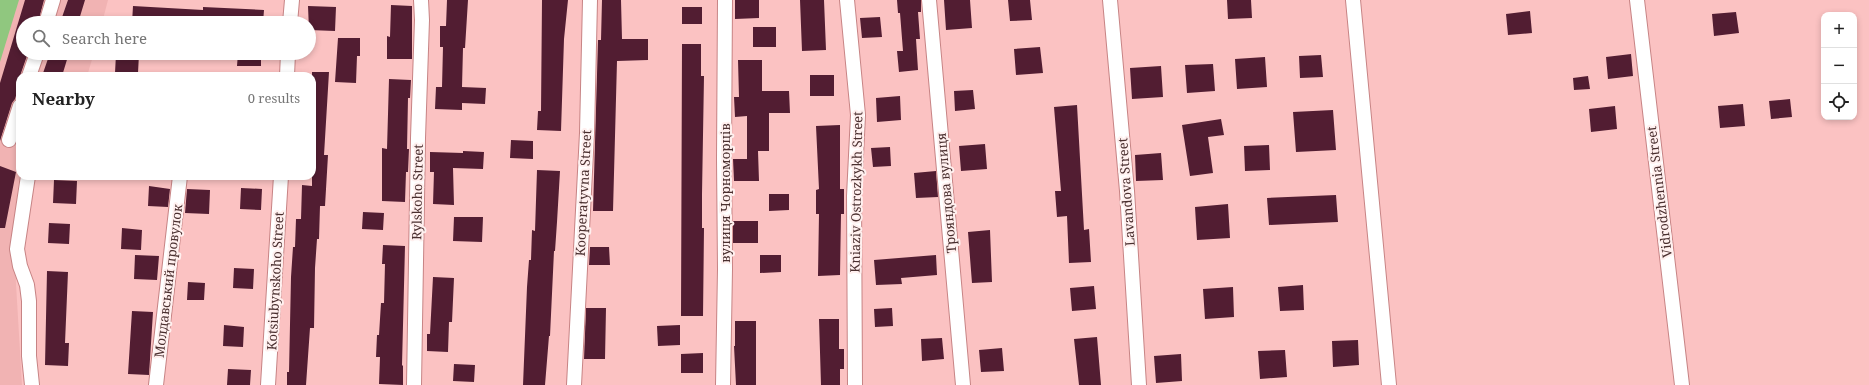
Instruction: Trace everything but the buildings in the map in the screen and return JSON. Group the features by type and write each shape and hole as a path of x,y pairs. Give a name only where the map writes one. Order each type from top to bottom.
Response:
{"street":[{"path":"48,16 53,0"},
{"path":"291,16 292,0"},
{"name":"Rylskoho Street","path":"414,385 417,146 422,20 421,0"},
{"name":"Kooperatyvna Street","path":"574,385 586,133 590,0"},
{"name":"вулиця Чорноморців","path":"723,385 726,0"},
{"name":"Kniaziv Ostrozkykh Street","path":"847,0 858,115 854,196 855,385"},
{"name":"Трояндова вулиця","path":"928,0 963,385"},
{"name":"Lavandova Street","path":"1110,0 1127,191 1139,385"},
{"path":"1354,0 1389,385"},
{"name":"Vidrodzhennia Street","path":"1637,0 1682,385"},
{"path":"30,72 35,60"},
{"path":"287,72 288,60"},
{"path":"10,142 16,120"},
{"path":"27,180 17,249 20,266 27,285 29,301 29,356 32,385"},
{"name":"Молдавський провулок","path":"156,385 180,180"},
{"name":"Kotsiubynskoho Street","path":"268,385 281,180"}],"shaded area":[{"path":"0,0 108,0 104,16 16,16 16,60 92,60 88,72 16,72 16,180 19,180 14,220 22,385 0,385"}],"green space":[{"path":"0,0 19,0 0,62"}]}
